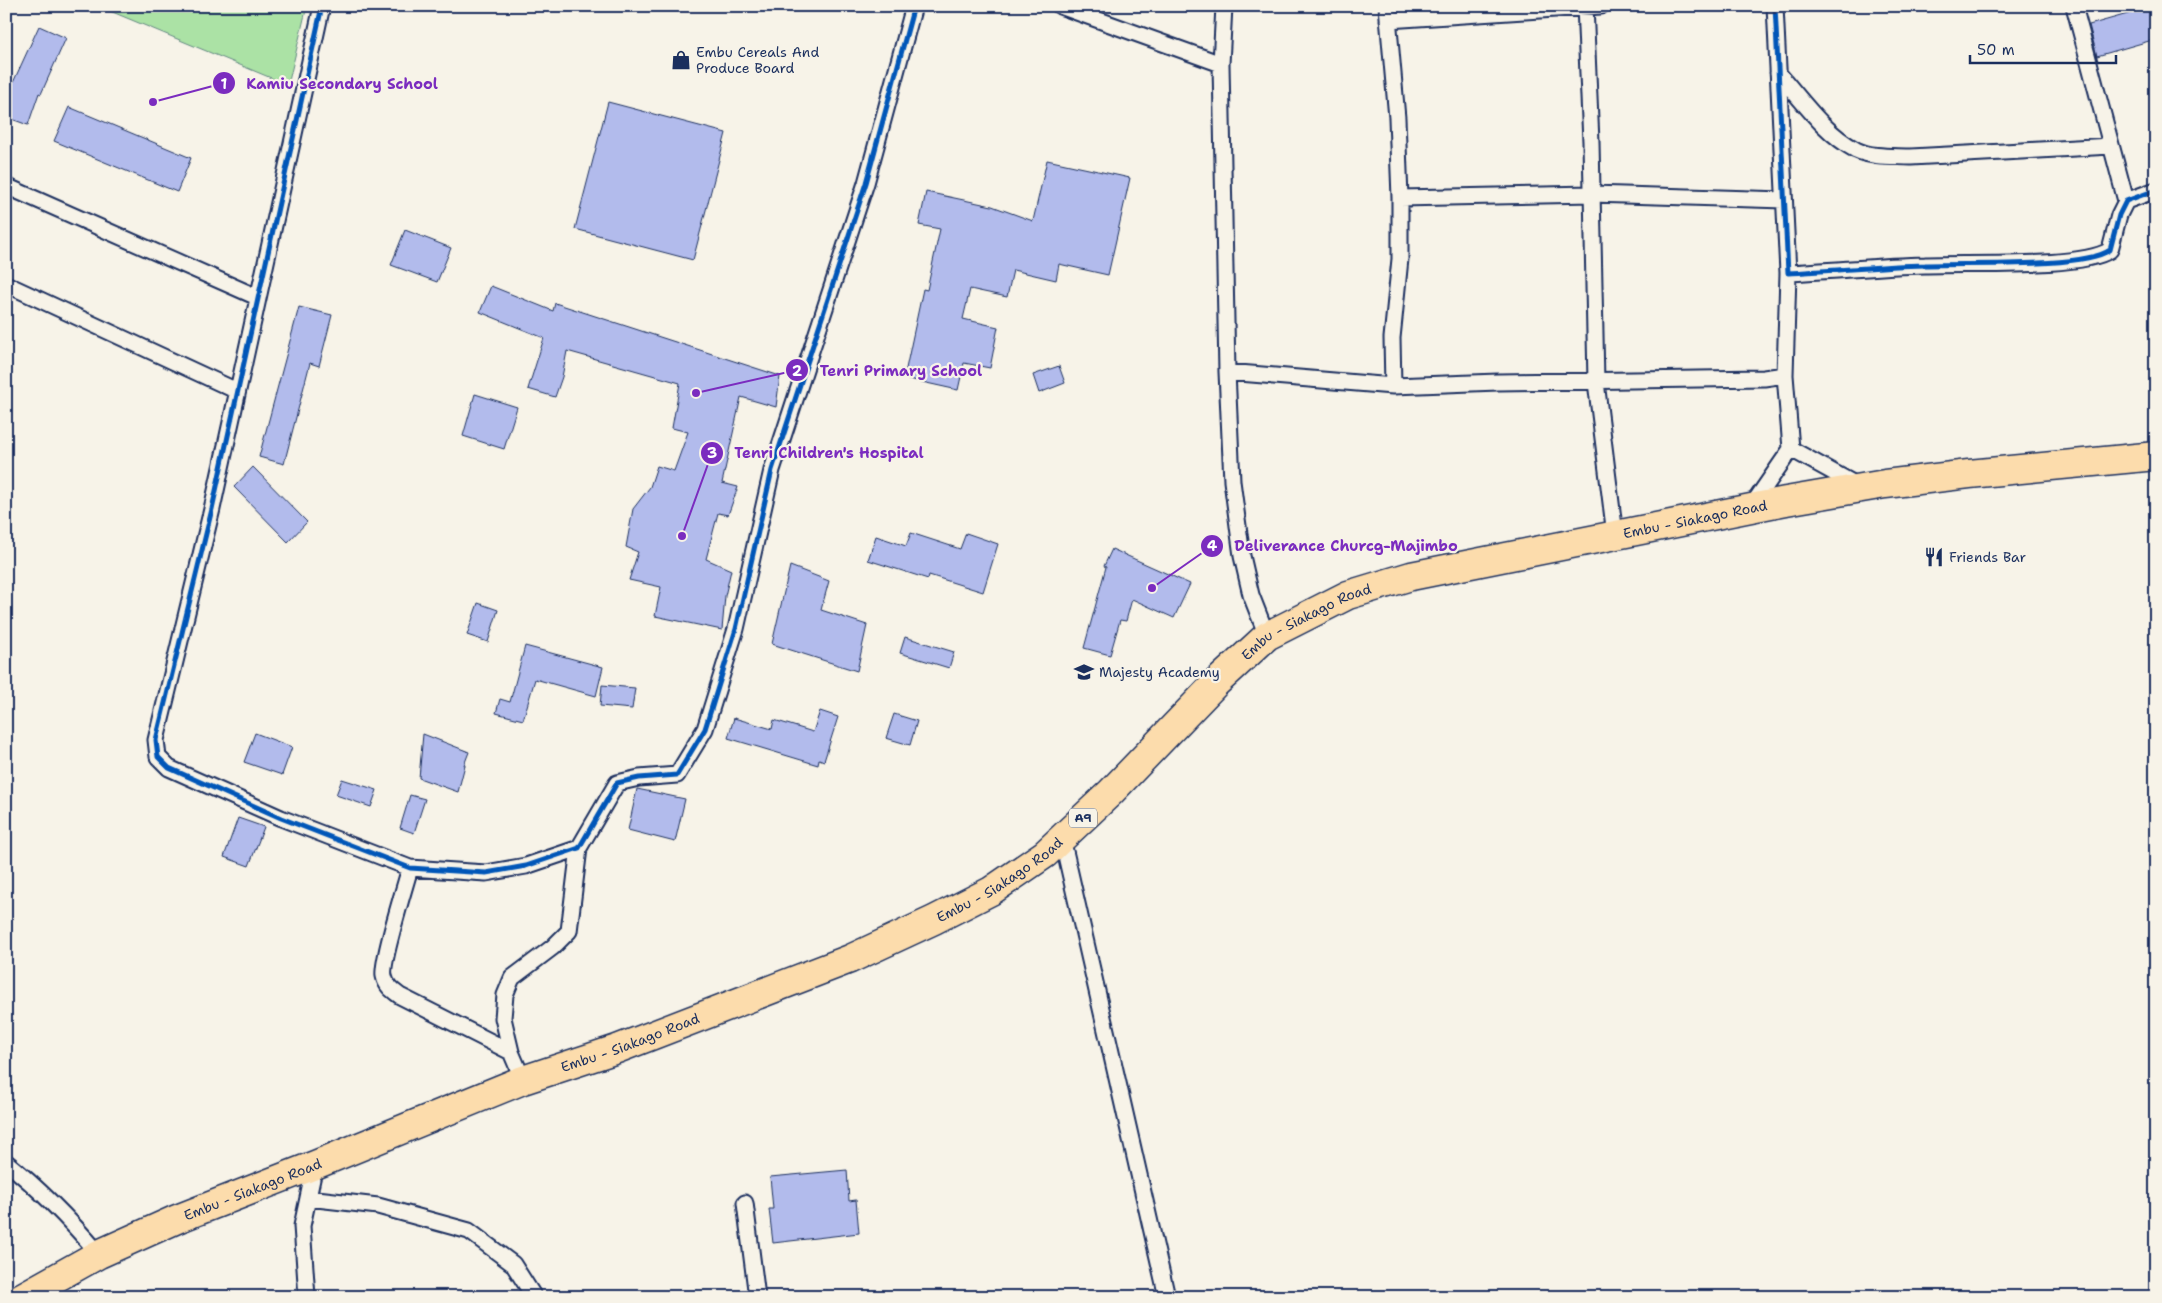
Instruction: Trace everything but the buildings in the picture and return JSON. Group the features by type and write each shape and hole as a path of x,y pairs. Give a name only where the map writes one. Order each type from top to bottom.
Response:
{"highway":[{"name":"Embu - Siakago Road","path":"22,1297 99,1254 177,1218 315,1166 523,1080 617,1049 850,959 991,891 1045,854 1111,792 1216,683 1268,636 1348,596 1410,576 1750,508 1862,488 2040,466 2156,456"}],"street":[{"path":"322,6 212,509 156,740 158,757 169,768 281,818 410,868 486,873 526,866 579,848"},
{"path":"523,1080 511,1052 503,1018 505,995 512,978 553,947 569,931 579,848 617,783 639,778 678,775 705,729 736,629 772,470 866,183 914,6"},
{"path":"1060,6 1221,64"},
{"path":"1224,6 1221,64 1227,372 1232,481 1242,556 1251,595 1268,636"},
{"path":"1393,386 1392,338 1400,258 1400,198 1396,118 1387,13 1601,6"},
{"path":"1750,508 1791,449 1785,375 1788,274 1775,6"},
{"path":"1788,274 1924,265 2072,260 2102,256 2110,250 2119,215 2126,201 2074,6"},
{"path":"1585,7 1592,194 1596,382 1614,535"},
{"path":"1778,73 1834,135 1857,150 1880,156 1910,157 2111,146"},
{"path":"6,186 257,297"},
{"path":"2126,201 2156,190"},
{"path":"1400,198 1592,194 1784,200"},
{"path":"6,284 237,391"},
{"path":"1227,372 1393,386 1498,382 1764,378 1785,375"},
{"path":"1791,449 1862,488"},
{"path":"1062,838 1167,1297"},
{"path":"410,868 386,956 383,974 388,987 400,996 511,1052"},
{"path":"6,1162 36,1185 68,1216 99,1254"},
{"path":"307,1297 302,1226 315,1166"},
{"path":"308,1198 378,1206 469,1231 513,1264 534,1297"},
{"path":"745,1203 757,1297"}],"green space":[{"path":"98,6 307,6 288,85"}],"cycle path":[{"path":"322,6 212,509 156,740 158,757 169,768 281,818 410,868 486,873 526,866 579,848 617,783 639,778 677,775 705,729 736,629 772,470 866,183 914,6"},
{"path":"1775,6 1788,273 1908,266 2049,263 2096,256 2110,250 2119,215 2126,201 2156,190"}],"place":[{"name":"Embu Cereals And Produce Board","path":"681,60"},
{"name":"Kamiu Secondary School","path":"153,102"},
{"name":"Tenri Primary School","path":"696,393"},
{"name":"Tenri Children's Hospital","path":"682,536"},
{"name":"Friends Bar","path":"1934,557"},
{"name":"Deliverance Churcg-Majimbo","path":"1152,588"},
{"name":"Majesty Academy","path":"1084,672"}]}
